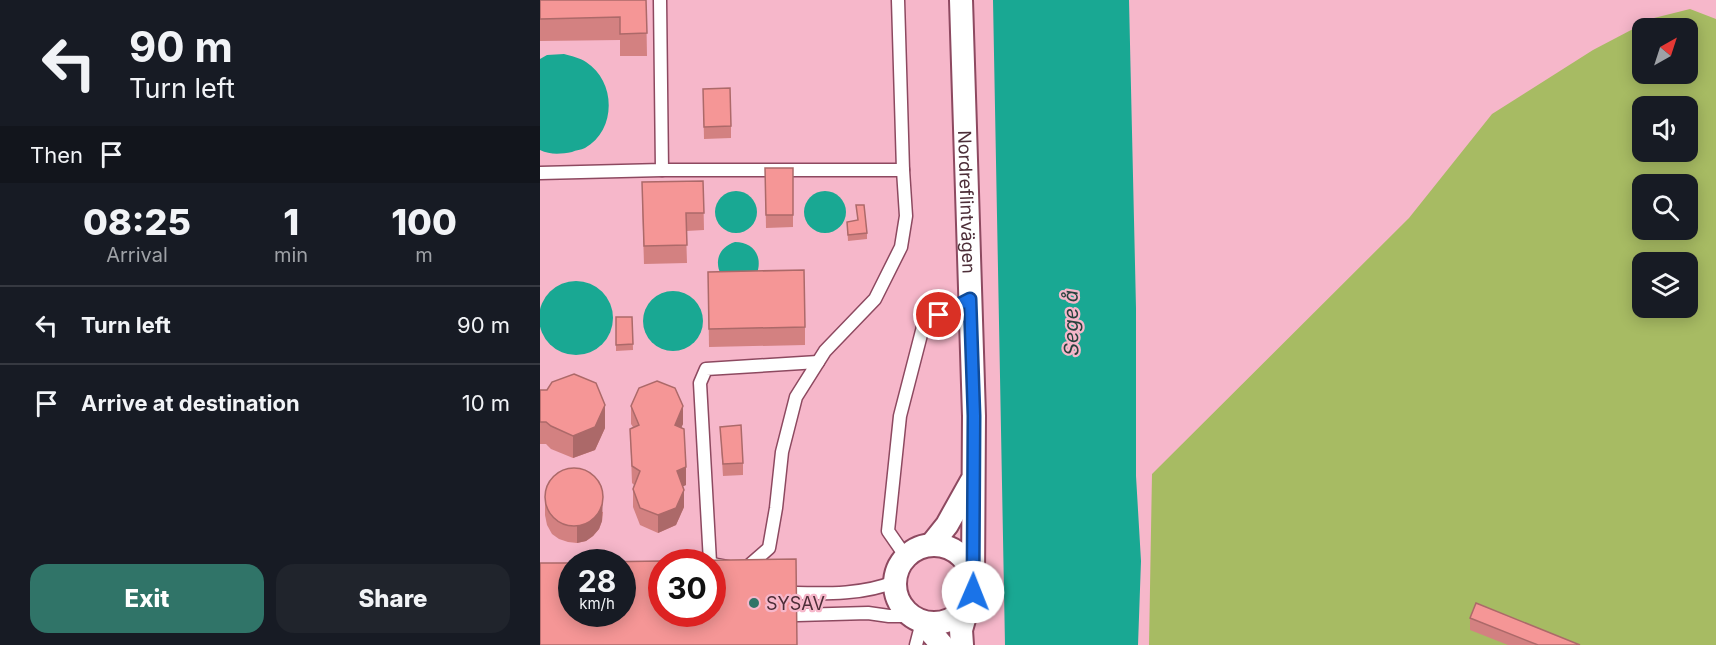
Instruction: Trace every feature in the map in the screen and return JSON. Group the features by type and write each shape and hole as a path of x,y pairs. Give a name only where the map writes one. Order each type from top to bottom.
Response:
{"street":[{"name":"Nordreflintvägen","path":"961,0 974,416 973,579"},
{"name":"Nordreflintvägen","path":"932,545 947,525 974,478"},
{"path":"942,645 901,607 895,595 894,582 903,552 925,545 950,548 961,555 969,566 973,579 973,592 961,630 962,645"},
{"path":"916,619 935,624 948,622 960,615 968,605"}],"lane":[{"path":"660,0 662,170"},
{"path":"726,566 744,570 769,548 782,452 796,397 825,351 875,299 901,247 906,216 898,0"},
{"path":"540,173 662,170 903,170"},
{"path":"903,552 888,531 900,416 924,323 970,299"},
{"path":"710,549 700,383 706,369 818,362"},
{"path":"796,593 827,594 870,589 894,582"},
{"path":"797,615 868,613 916,619 916,645"}],"shaded area":[{"path":"1690,9 1716,19 1716,645 1149,645 1152,474 1409,218 1492,114 1593,50 1632,30 1632,84 1698,84 1698,18 1654,18"}],"water":[{"name":"Sege å","path":"993,0 1129,0 1136,308 1136,476 1141,561 1138,645 1005,645"},
{"path":"564,54 584,61 596,70 603,81 609,105 603,130 595,140 585,148 560,154 540,150 540,59 547,55"},
{"path":"736,191 751,197 757,212 751,227 736,233 721,227 715,212 721,197"},
{"path":"825,191 840,197 846,212 840,227 825,233 810,227 804,212 810,197"},
{"path":"735,242 747,244 755,251 759,261 757,273 721,275 718,265 719,255 725,247"},
{"path":"569,282 583,282 596,287 607,298 612,311 612,325 607,338 596,349 583,354 569,354 556,349 545,338 540,325 540,311 545,298 556,287"},
{"path":"667,291 679,291 690,296 698,304 703,321 701,333 690,346 679,351 667,351 656,346 648,338 643,327 643,315 648,304 656,296"}],"building":[{"path":"540,0 646,0 647,33 620,34 620,17 540,19"},
{"path":"730,88 731,126 704,127 703,89"},
{"path":"765,168 793,168 793,215 766,215"},
{"path":"703,181 704,213 686,213 687,245 644,246 642,182"},
{"path":"856,205 864,205 867,233 848,235 847,222 858,220"},
{"path":"804,270 805,327 709,329 708,272"},
{"path":"616,317 632,317 633,344 616,345"},
{"path":"574,374 596,383 605,405 595,427 573,436 546,422 540,422 540,390 547,390 552,382"},
{"path":"657,381 675,388 683,406 675,425 684,429 686,467 677,471 684,490 676,508 658,515 640,508 633,489 640,471 632,466 630,429 639,425 631,406 639,388"},
{"path":"741,425 743,463 723,464 720,427"},
{"path":"574,468 590,473 598,481 603,497 598,513 590,521 574,526 558,521 550,513 545,497 550,481 558,473"},
{"name":"SYSAV","path":"796,559 797,645 540,645 540,563 558,563 558,627 636,627 636,561 648,561 648,627 726,627 726,560"},
{"path":"1476,603 1580,645 1538,645 1470,618"}],"place":[{"name":"SYSAV","path":"754,603"}],"route":[{"path":"939,315 970,299 974,416 973,592"}]}
